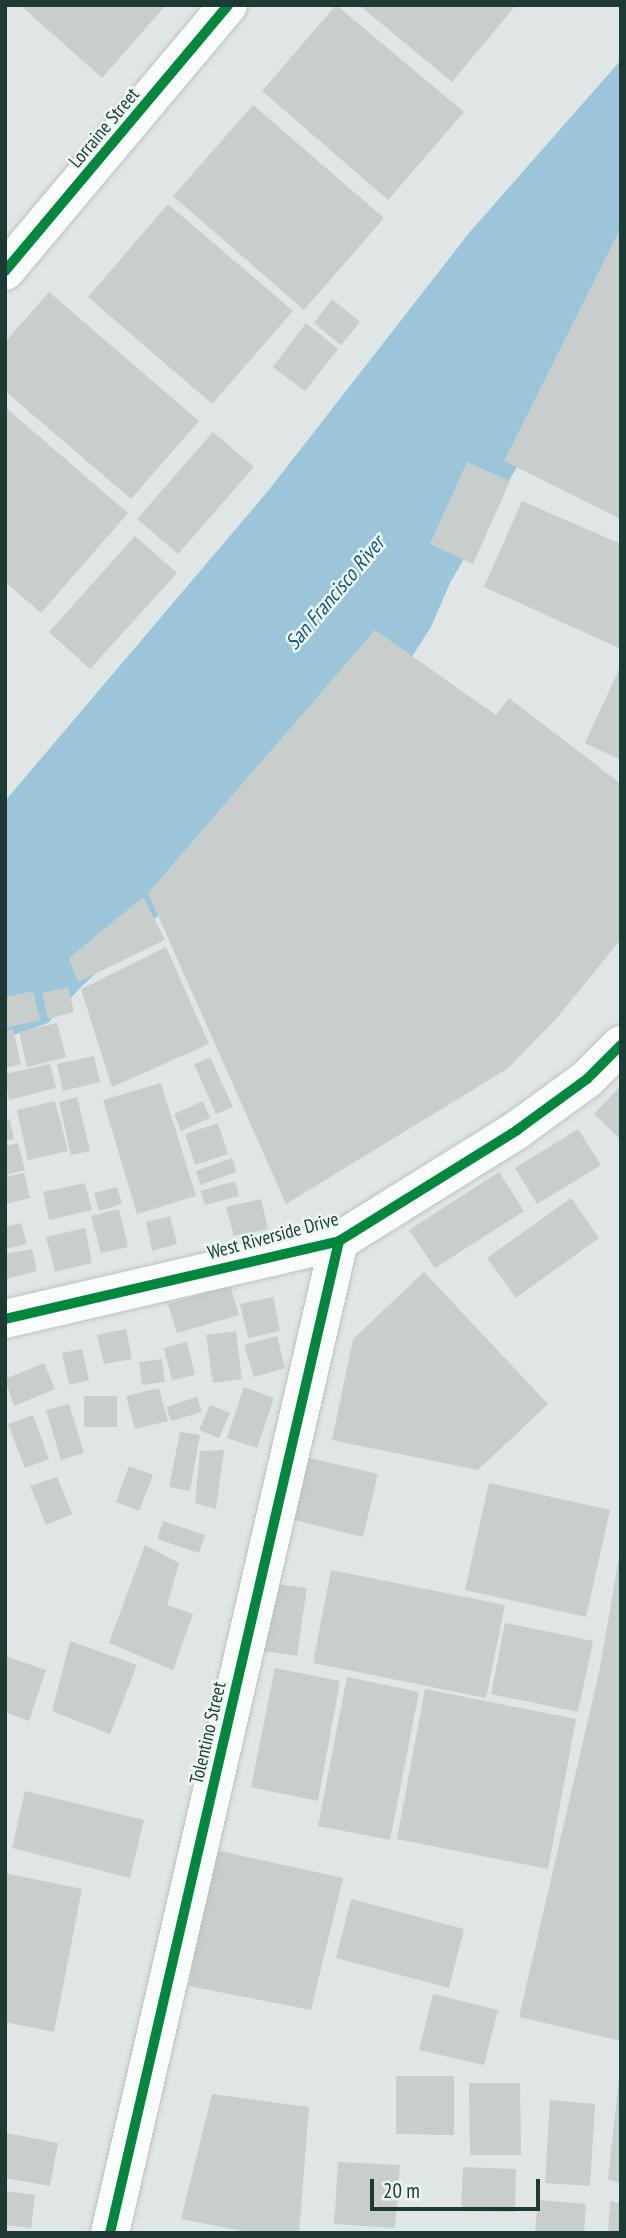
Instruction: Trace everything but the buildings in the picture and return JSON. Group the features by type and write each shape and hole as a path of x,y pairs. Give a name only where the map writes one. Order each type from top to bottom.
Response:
{"street":[{"name":"Lorraine Street","path":"5,271 228,5"},
{"name":"West Riverside Drive","path":"5,1319 339,1241 517,1130 587,1079 621,1045"},
{"name":"Tolentino Street","path":"110,2233 339,1241"}],"water":[{"name":"San Francisco River","path":"621,60 621,287 450,583 431,627 397,680 302,783 80,988 48,1023 5,1038 5,801 268,491 469,233"}],"cycle path":[{"path":"5,271 228,5"},
{"path":"5,1319 339,1241 517,1130 587,1079 621,1045"},
{"path":"110,2233 339,1241"}]}
